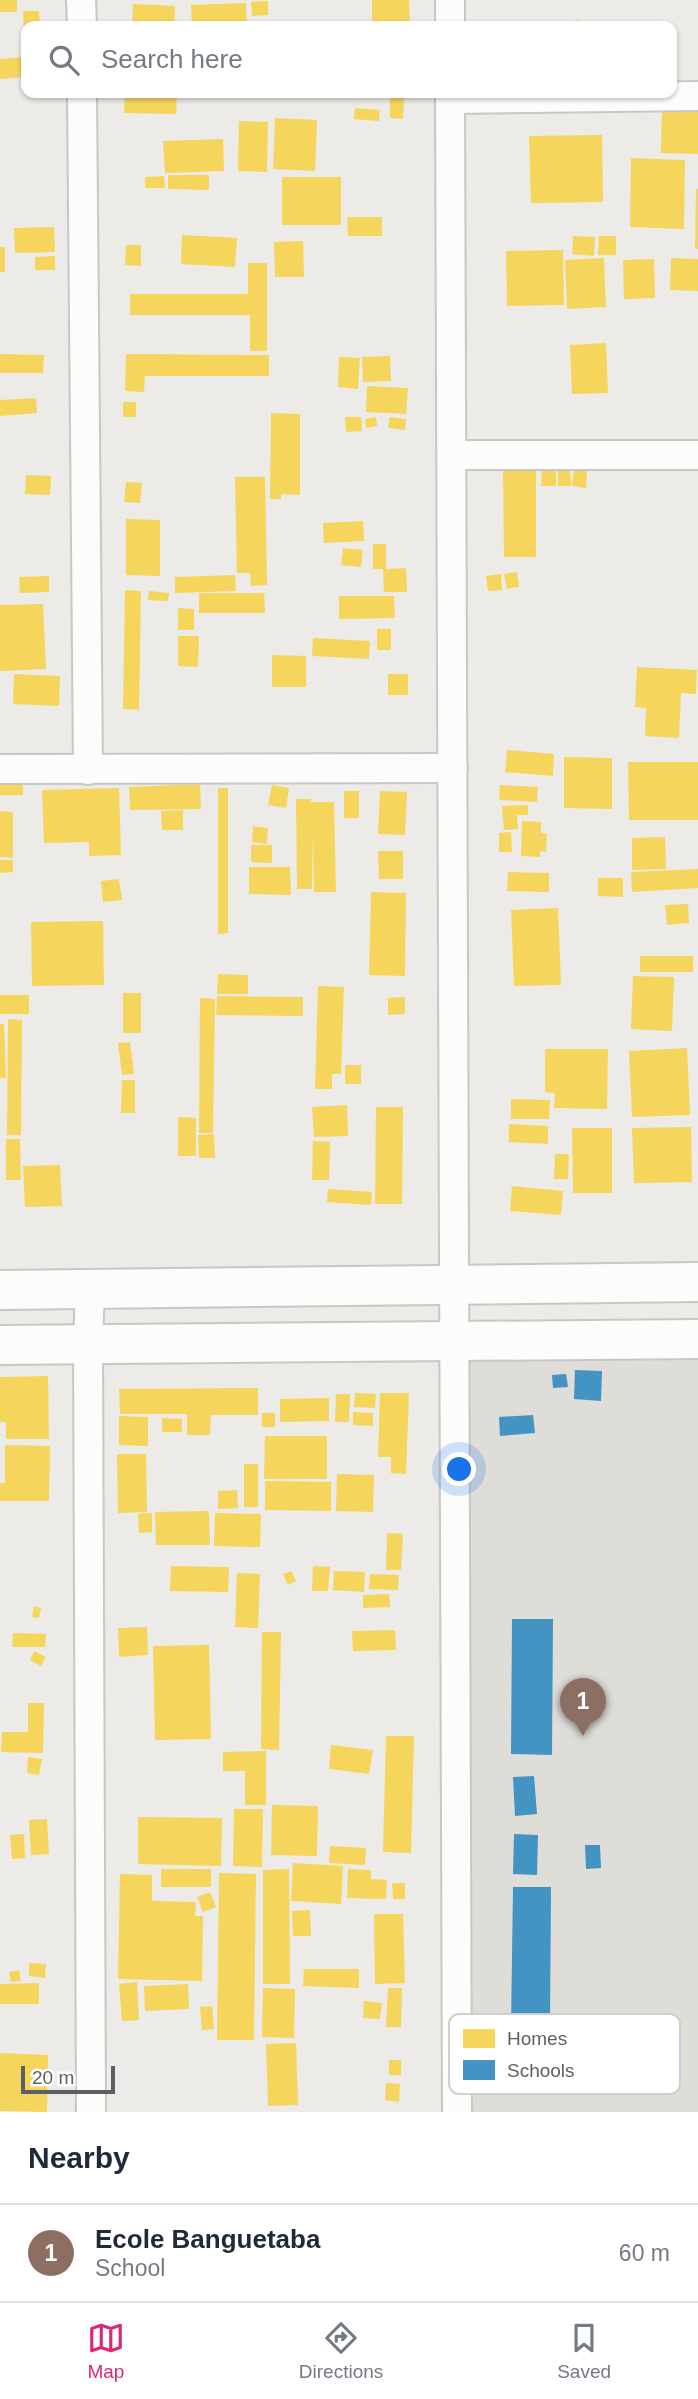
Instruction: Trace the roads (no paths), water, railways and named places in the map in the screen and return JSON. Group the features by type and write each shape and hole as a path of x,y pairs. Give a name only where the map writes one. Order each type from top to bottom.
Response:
{"street":[{"path":"81,0 82,21"},
{"path":"450,0 450,21"},
{"path":"677,96 698,96"},
{"path":"82,98 88,770"},
{"path":"450,98 457,2014"},
{"path":"452,455 698,455"},
{"path":"0,769 453,768"},
{"path":"0,1290 698,1282"},
{"path":"90,1289 91,2112"},
{"path":"0,1345 698,1339"},
{"path":"457,2094 457,2112"}],"place":[{"name":"Ecole Banguetaba","path":"583,1736"}]}
